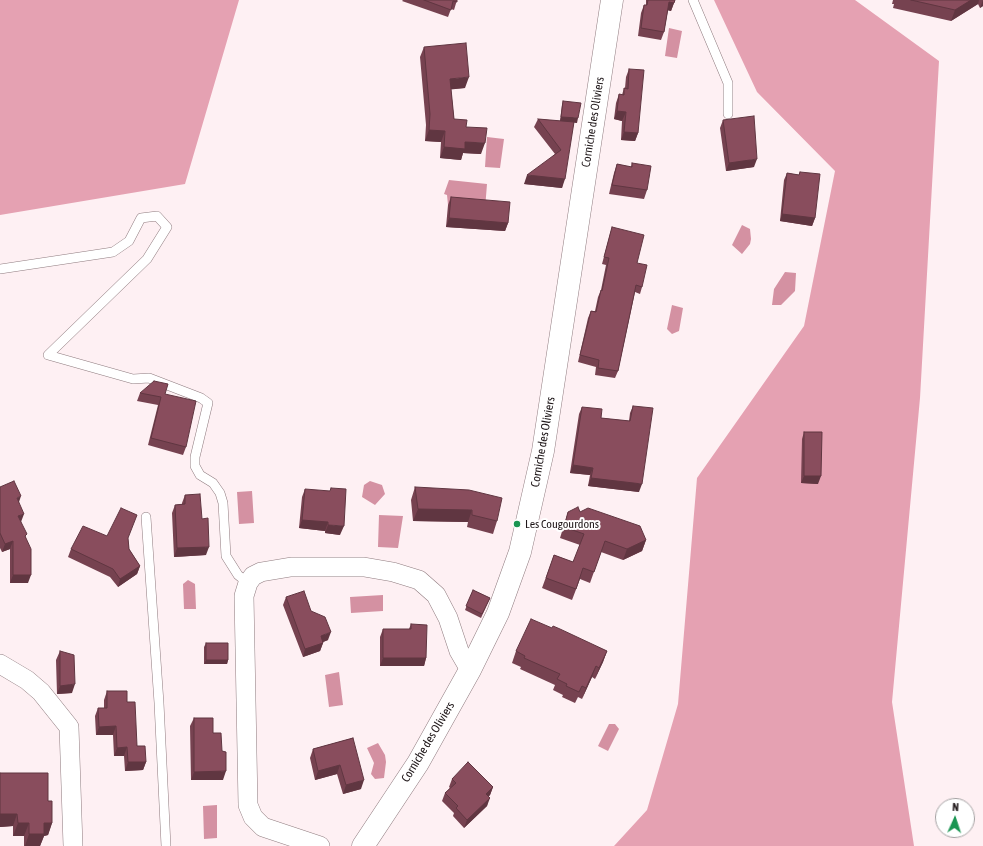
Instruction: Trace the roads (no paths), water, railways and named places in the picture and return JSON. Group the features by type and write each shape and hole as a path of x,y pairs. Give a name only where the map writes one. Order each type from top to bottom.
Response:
{"street":[{"name":"Corniche des Oliviers","path":"363,846 418,763 470,670 498,613 510,582 530,514 543,451 612,0"},
{"path":"320,846 263,827 253,817 248,805 244,596 248,583 253,576 261,572 290,567 364,568 393,572 419,580 436,595 448,618 459,651 470,670"},
{"path":"0,664 28,680 41,692 69,727 73,846"}],"lane":[{"path":"693,0 728,83 728,114"},
{"path":"0,269 113,252 129,241 141,218 157,216 167,227 147,259 48,356 133,379 149,378 201,398 208,404 207,414 195,457 195,466 200,474 213,483 220,493 224,503 226,556 238,575 248,583"},
{"path":"146,518 159,703 166,846"}],"place":[{"name":"Les Cougourdons","path":"517,524"}]}
